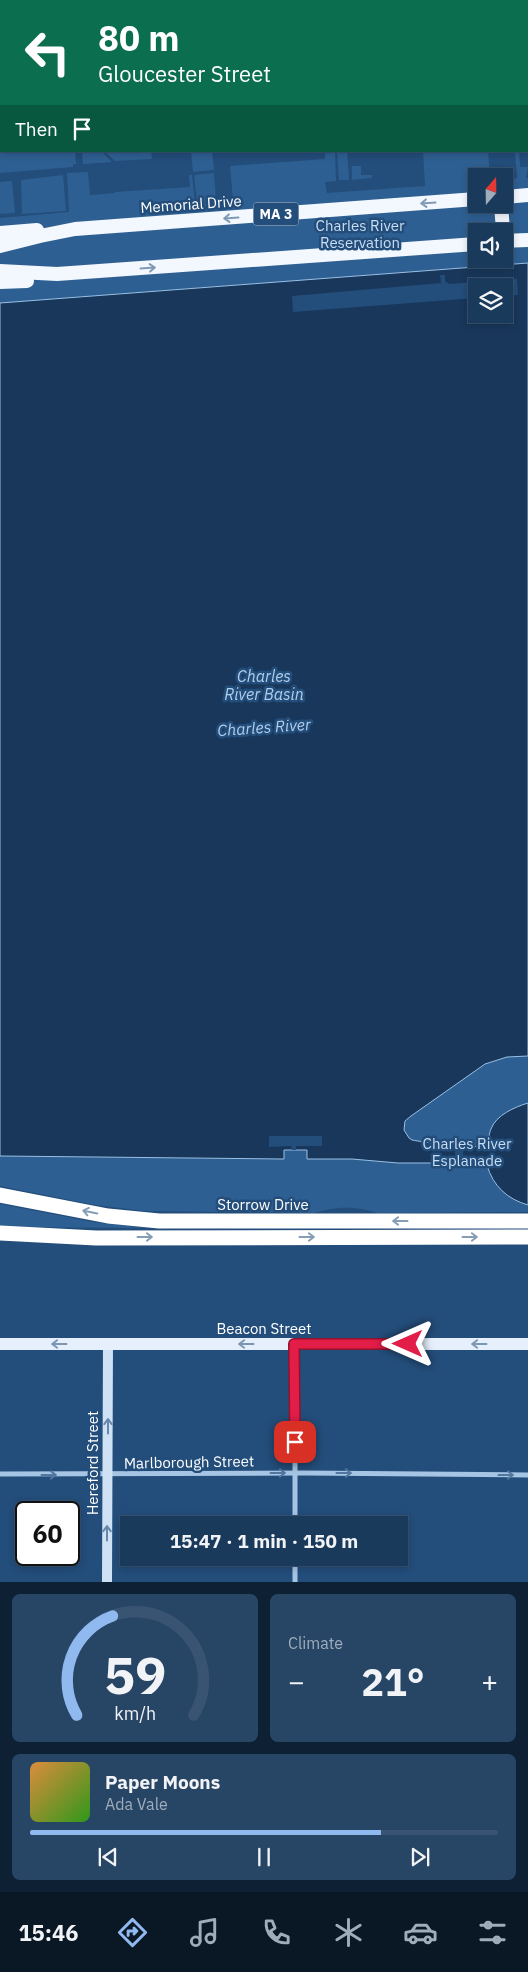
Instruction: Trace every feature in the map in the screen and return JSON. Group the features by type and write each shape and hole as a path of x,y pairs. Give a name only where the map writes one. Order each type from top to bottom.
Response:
{"highway":[{"path":"513,196 528,195"},
{"name":"Memorial Drive","path":"0,246 75,229 468,200"},
{"path":"0,233 75,229"},
{"path":"513,238 528,240"},
{"path":"0,271 49,275 468,245"},
{"path":"0,282 45,280 99,272"},
{"name":"Storrow Drive","path":"1,1195 108,1216 177,1222 528,1221"},
{"path":"0,1233 96,1238 528,1237"},
{"path":"0,1242 50,1243 96,1238"}],"main road":[{"name":"Beacon Street","path":"0,1344 528,1344"},
{"name":"Hereford Street","path":"107,1582 108,1344"}],"street":[{"path":"294,1344 295,1516"},
{"name":"Marlborough Street","path":"0,1474 295,1473 528,1475"},
{"path":"295,1566 295,1582"}],"green space":[{"path":"0,152 75,152 76,164 73,164 73,167 0,173"},
{"path":"82,152 102,152 112,162 83,164"},
{"path":"105,152 151,152 152,159 115,161"},
{"path":"191,152 212,152 214,170 193,172"},
{"name":"Charles River Reservation","path":"325,152 335,152 336,181 325,182 327,193 425,186 423,152 488,152 489,168 468,168 468,213 513,213 513,179 517,178 515,152 519,152 520,167 528,167 526,178 528,178 528,263 513,264 513,223 468,223 468,268 0,303 0,218 69,212 67,173 88,172 90,195 190,187 189,175 192,175 195,203 197,202 194,175 214,173 216,201 233,200 230,166 325,159"},
{"path":"337,152 347,152 349,180 339,180"},
{"path":"352,166 361,166 361,175 372,175 372,178 352,180"},
{"path":"63,175 66,211 22,214 21,180"},
{"path":"12,181 15,213 0,214 0,182"},
{"name":"Charles River Esplanade","path":"528,1056 528,1212 378,1213 346,1208 314,1213 145,1211 95,1205 0,1186 0,1156 284,1159 284,1150 307,1150 307,1159 352,1159 404,1124 411,1116 485,1064 507,1057"},
{"path":"0,1204 93,1222 146,1228 0,1227"}],"water":[{"name":"Charles River Basin","path":"528,263 528,1056 507,1057 485,1064 411,1116 405,1121 404,1130 412,1140 473,1147 481,1146 487,1143 493,1124 501,1116 512,1109 528,1103 528,1205 502,1191 484,1163 398,1163 352,1159 307,1159 307,1150 284,1150 284,1159 0,1156 0,303 468,268 513,268 513,264"}],"pier":[{"path":"440,275 445,275 445,281 449,284 468,283 468,299 293,312 292,296 441,283"},
{"path":"513,279 517,279 518,295 513,295"},
{"path":"269,1136 322,1136 322,1146 296,1146 296,1150 292,1150 291,1146 269,1147"},
{"path":"455,1143 463,1143 463,1166 455,1166"}],"route":[{"path":"295,1442 294,1344 408,1344"}],"water label":[{"name":"Charles River","path":"264,727"}]}
